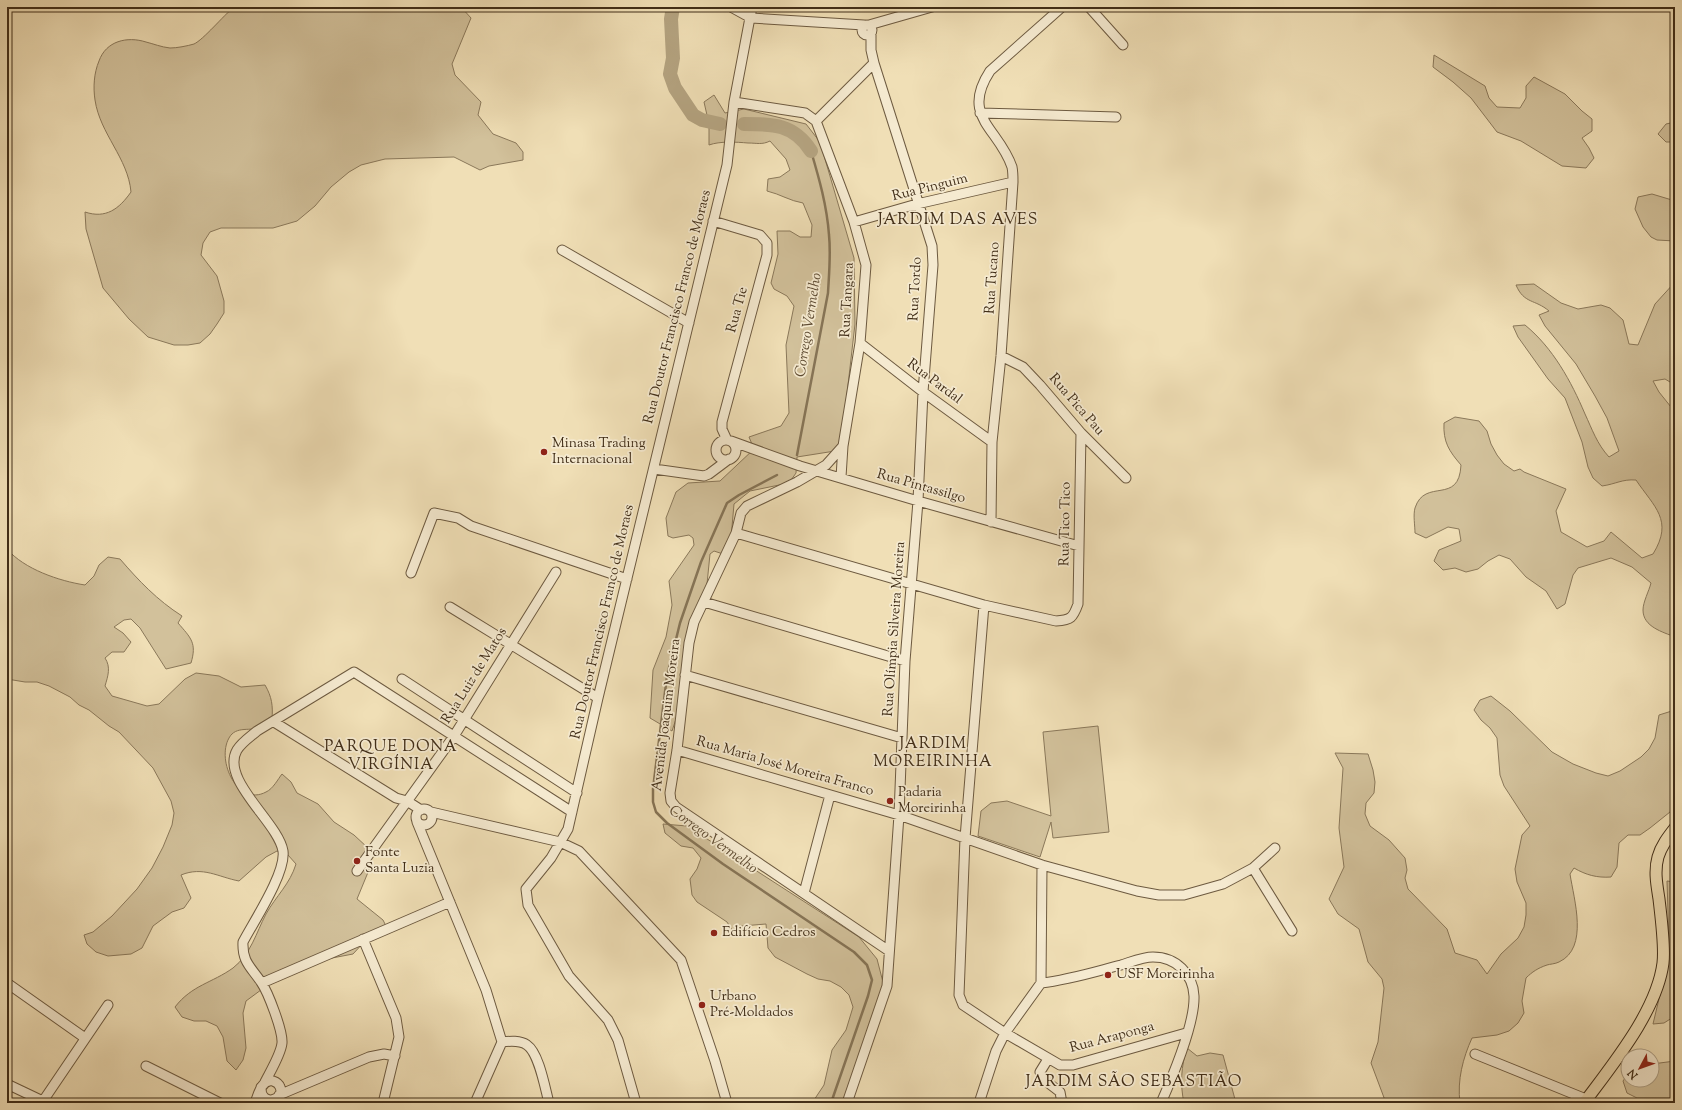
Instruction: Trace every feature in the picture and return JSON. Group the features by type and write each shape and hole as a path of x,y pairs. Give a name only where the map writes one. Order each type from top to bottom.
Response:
{"main road":[{"path":"1585,1101 1636,1031 1655,992 1663,963 1661,918 1656,876 1657,858 1664,843 1675,828"}],"street":[{"path":"731,7 751,18 853,24 867,30 932,7"},
{"name":"Rua Doutor Francisco Franco de Moraes","path":"636,1103 618,1040 608,1020 569,976 528,905 526,889 551,858 568,829 598,698 727,165 734,102 752,7"},
{"name":"Rua Tucano","path":"991,522 992,442 1001,356 1013,182 1012,168 980,113 978,97 982,84 990,71 1062,7"},
{"path":"1089,7 1123,45"},
{"name":"Rua Tordo","path":"867,30 874,63 917,204 932,246 933,264 923,392 918,501"},
{"path":"851,84 865,65 871,51"},
{"path":"734,102 805,112 816,120 874,63"},
{"path":"861,76 880,82"},
{"path":"980,113 1116,117"},
{"name":"Rua Tangara","path":"816,120 854,222 866,265 860,343 843,446 841,477"},
{"name":"Rua Pinguim","path":"854,222 917,204 1013,182"},
{"name":"Rua Tie","path":"713,221 760,235 767,243 767,255 722,422 722,429 729,441"},
{"path":"562,250 689,323"},
{"name":"Rua Pardal","path":"860,343 923,392 992,442"},
{"name":"Rua Pica Pau","path":"1001,356 1023,367 1081,434 1126,478"},
{"name":"Rua Tico Tico","path":"984,606 1056,622 1068,620 1075,614 1078,604 1081,434"},
{"path":"654,468 699,475 709,474 732,457 736,447 729,441 720,442 709,474"},
{"name":"Rua Pintassilgo","path":"729,441 800,466 1079,546"},
{"name":"Avenida Joaquim Moreira","path":"843,446 833,460 818,470 797,482 747,506 741,513 736,533 694,622 688,643 677,750 670,792 671,801 676,807 890,951"},
{"path":"717,453 722,459 756,450"},
{"path":"797,482 800,474 800,466"},
{"name":"Rua Olímpia Silveira Moreira","path":"847,1103 887,986 899,815 905,661 918,501"},
{"path":"411,573 434,513 458,518 471,526 627,580"},
{"path":"736,533 984,606"},
{"name":"Rua Luiz de Matos","path":"357,871 454,736 556,572"},
{"path":"704,602 905,661"},
{"name":"Rua Araponga","path":"984,606 966,838 959,995 962,1005 1005,1033 1060,1065 1073,1065 1186,1033"},
{"path":"450,607 598,698"},
{"path":"255,1103 282,1043 280,1029 262,983 248,966 242,952 243,942 281,869 283,851 274,832 243,788 237,775 233,760 237,750 245,741 257,731 354,672 572,812"},
{"path":"685,675 902,738"},
{"path":"402,679 577,793"},
{"path":"274,722 405,804 421,810 428,810 430,819 423,836"},
{"name":"Rua Maria José Moreira Franco","path":"677,750 899,815 1042,865 1138,891 1159,894 1184,894 1223,884 1253,868 1275,848"},
{"path":"804,893 830,795"},
{"path":"405,804 420,825 430,819 448,816 560,842 579,851 682,960 727,1103"},
{"path":"421,810 418,812 417,820 486,990 502,1042 475,1103"},
{"path":"979,1103 996,1051 1005,1033 1041,983 1042,865"},
{"path":"1253,868 1292,931"},
{"path":"262,983 450,902"},
{"path":"363,940 396,1018 399,1037 383,1103"},
{"path":"1041,983 1064,980 1152,957 1168,959 1183,968 1192,981 1194,997 1190,1021 1170,1082 1161,1103"},
{"path":"7,983 84,1038"},
{"path":"7,1084 45,1102 84,1038 108,1005"},
{"path":"1167,1038 1174,1045 1179,1055"},
{"path":"502,1042 516,1041 526,1044 534,1052 549,1103"},
{"path":"294,1089 270,1080 263,1084 261,1093 267,1102 369,1057 384,1054 395,1056"},
{"path":"1475,1054 1585,1101"},
{"path":"276,1059 278,1083 281,1090 280,1095"},
{"path":"1048,1059 1040,1072 1043,1079 1060,1092 1062,1103"},
{"path":"146,1066 220,1103"}],"shaded area":[{"path":"234,7 461,7 471,18 452,64 455,75 481,102 478,115 493,134 516,143 523,152 523,160 489,166 480,170 454,157 385,159 361,165 349,172 331,187 315,206 297,221 273,228 221,228 210,232 203,243 201,255 217,276 224,301 224,313 210,334 200,343 174,345 148,337 129,319 103,288 86,229 85,212 99,214 111,211 117,208 131,192 125,168 102,124 98,112 94,95 95,75 102,54 118,42 125,40 139,40 170,48 194,44 203,38"},
{"path":"1434,55 1485,86 1489,98 1497,107 1520,108 1526,98 1526,86 1534,77 1565,94 1592,119 1592,131 1582,138 1594,158 1586,168 1562,166 1521,141 1497,132 1471,98 1433,67"},
{"path":"714,95 725,113 744,109 806,124 820,142 854,258 855,324 842,437 835,451 797,457 796,473 789,483 750,491 734,504 730,550 726,555 714,551 710,554 707,584 687,640 684,695 672,731 650,718 653,670 666,637 672,605 669,581 694,545 693,538 689,535 673,538 668,536 666,518 676,492 688,483 720,481 754,449 749,437 781,426 789,413 786,345 794,306 787,296 774,289 771,283 778,254 777,231 790,231 800,237 811,237 812,225 803,203 767,191 768,179 780,177 790,170 786,159 770,141 762,143 728,142 709,145 709,124 704,102"},
{"path":"1675,122 1675,142 1666,142 1658,134 1666,124"},
{"path":"1652,194 1672,200 1675,203 1675,241 1657,240 1651,237 1643,227 1635,209 1638,197"},
{"path":"1675,282 1675,385 1665,379 1653,381 1659,392 1675,412 1675,637 1654,628 1646,621 1643,610 1651,583 1632,567 1611,558 1578,568 1573,575 1565,604 1557,609 1546,591 1526,577 1510,559 1499,555 1478,569 1466,572 1455,568 1443,570 1434,561 1439,550 1461,541 1459,529 1448,527 1426,538 1415,533 1414,514 1415,508 1420,499 1426,494 1454,485 1459,477 1461,465 1448,446 1444,430 1444,423 1455,417 1479,421 1487,431 1491,444 1497,455 1504,464 1514,471 1520,469 1566,489 1556,511 1561,532 1587,547 1604,541 1611,532 1642,558 1653,554 1662,532 1662,523 1655,506 1636,480 1623,481 1602,486 1593,478 1588,467 1582,442 1565,398 1548,379 1518,337 1513,326 1525,325 1553,355 1574,389 1598,442 1609,457 1619,451 1607,418 1576,364 1545,326 1539,315 1549,311 1526,298 1519,291 1516,285 1534,284 1561,303 1578,309 1601,305 1610,308 1623,320 1629,344 1638,345 1655,304"},
{"path":"7,549 14,556 32,568 53,577 85,585 94,576 99,565 108,557 120,559 149,590 182,616 178,623 192,641 193,656 191,663 166,669 140,628 131,619 124,620 114,627 123,633 131,642 124,652 112,652 105,658 108,665 108,675 105,686 112,696 147,706 159,704 185,679 196,673 219,676 241,687 265,685 272,702 272,719 267,724 258,728 240,730 232,734 229,738 225,758 232,779 239,788 247,793 256,795 269,791 282,774 291,782 297,793 318,804 334,822 354,835 368,848 371,865 357,899 383,920 386,926 365,941 353,954 332,958 309,965 265,987 246,1001 243,1013 246,1048 243,1060 236,1070 227,1061 223,1037 217,1026 206,1021 194,1021 182,1017 175,1007 195,989 225,973 239,962 249,950 266,914 287,884 296,864 288,855 277,851 266,857 239,881 203,872 181,875 191,898 184,908 172,912 153,926 142,948 131,954 108,956 96,952 87,944 84,935 93,932 112,916 137,889 152,868 172,825 174,813 171,801 153,768 119,732 89,710 79,705 70,697 49,686 37,682 7,679"},
{"path":"1491,696 1510,711 1552,752 1573,764 1608,776 1620,771 1641,757 1649,749 1655,738 1659,715 1675,710 1675,805 1670,812 1640,835 1628,835 1619,843 1617,867 1611,877 1592,876 1574,868 1570,874 1577,922 1577,935 1574,946 1568,955 1559,962 1541,967 1526,978 1522,1001 1524,1013 1518,1023 1509,1031 1497,1035 1472,1038 1466,1053 1460,1078 1460,1103 1386,1103 1371,1063 1378,1042 1384,988 1382,979 1368,962 1359,929 1338,914 1329,899 1344,867 1339,828 1343,768 1335,753 1368,754 1375,782 1374,793 1366,803 1365,814 1370,826 1389,840 1405,858 1407,870 1405,878 1408,889 1447,929 1455,953 1477,960 1487,974 1501,954 1518,938 1524,927 1526,903 1517,882 1515,869 1522,835 1530,826 1504,786 1500,775 1497,738 1474,710 1480,700"},
{"path":"1098,726 1109,832 1053,838 1051,822 1040,857 978,836 981,811 991,803 1007,801 1051,816 1043,732"},
{"path":"663,824 687,826 859,937 877,959 885,990 847,1103 812,1103 824,1085 832,1050 846,1030 853,1007 849,995 841,987 830,981 818,979 775,957 768,948 766,924 742,926 732,930 727,922 697,902 692,895 690,879 697,869 701,858 693,848 681,846 665,833"},
{"path":"1667,881 1675,882 1675,1016 1664,1023 1653,1024 1664,978 1669,942"},
{"path":"1187,1048 1197,1056 1210,1053 1223,1055 1236,1103 1184,1103 1182,1076 1183,1062"},
{"path":"1675,1061 1675,1098 1637,1098 1627,1093 1625,1088 1660,1088 1660,1063"}],"waterway":[{"path":"673,7 671,19 673,58 670,74 675,88 693,115 702,120 720,124"},
{"path":"744,124 764,124 782,127 797,135 811,151"},
{"name":"Corrego Vermelho","path":"797,455 828,293 830,264 830,242 825,203 811,151"},
{"name":"Corrego Vermelho","path":"777,475 727,503 701,562 680,623 667,676 653,789 653,802 656,812 667,823 723,864 854,952 867,965 872,980 868,996 831,1103"}],"place":[{"name":"Minasa Trading Internacional","path":"544,452"},
{"name":"Padaria Moreirinha","path":"890,801"},
{"name":"Fonte Santa Luzia","path":"357,861"},
{"name":"Edifício Cedros","path":"714,933"},
{"name":"USF Moreirinha","path":"1108,975"},
{"name":"Urbano Pré-Moldados","path":"702,1005"}],"district":[{"name":"JARDIM DAS AVES","path":"958,220"},
{"name":"JARDIM MOREIRINHA","path":"933,753"},
{"name":"PARQUE DONA VIRGÍNIA","path":"391,756"},
{"name":"JARDIM SÃO SEBASTIÃO","path":"1134,1082"}]}
